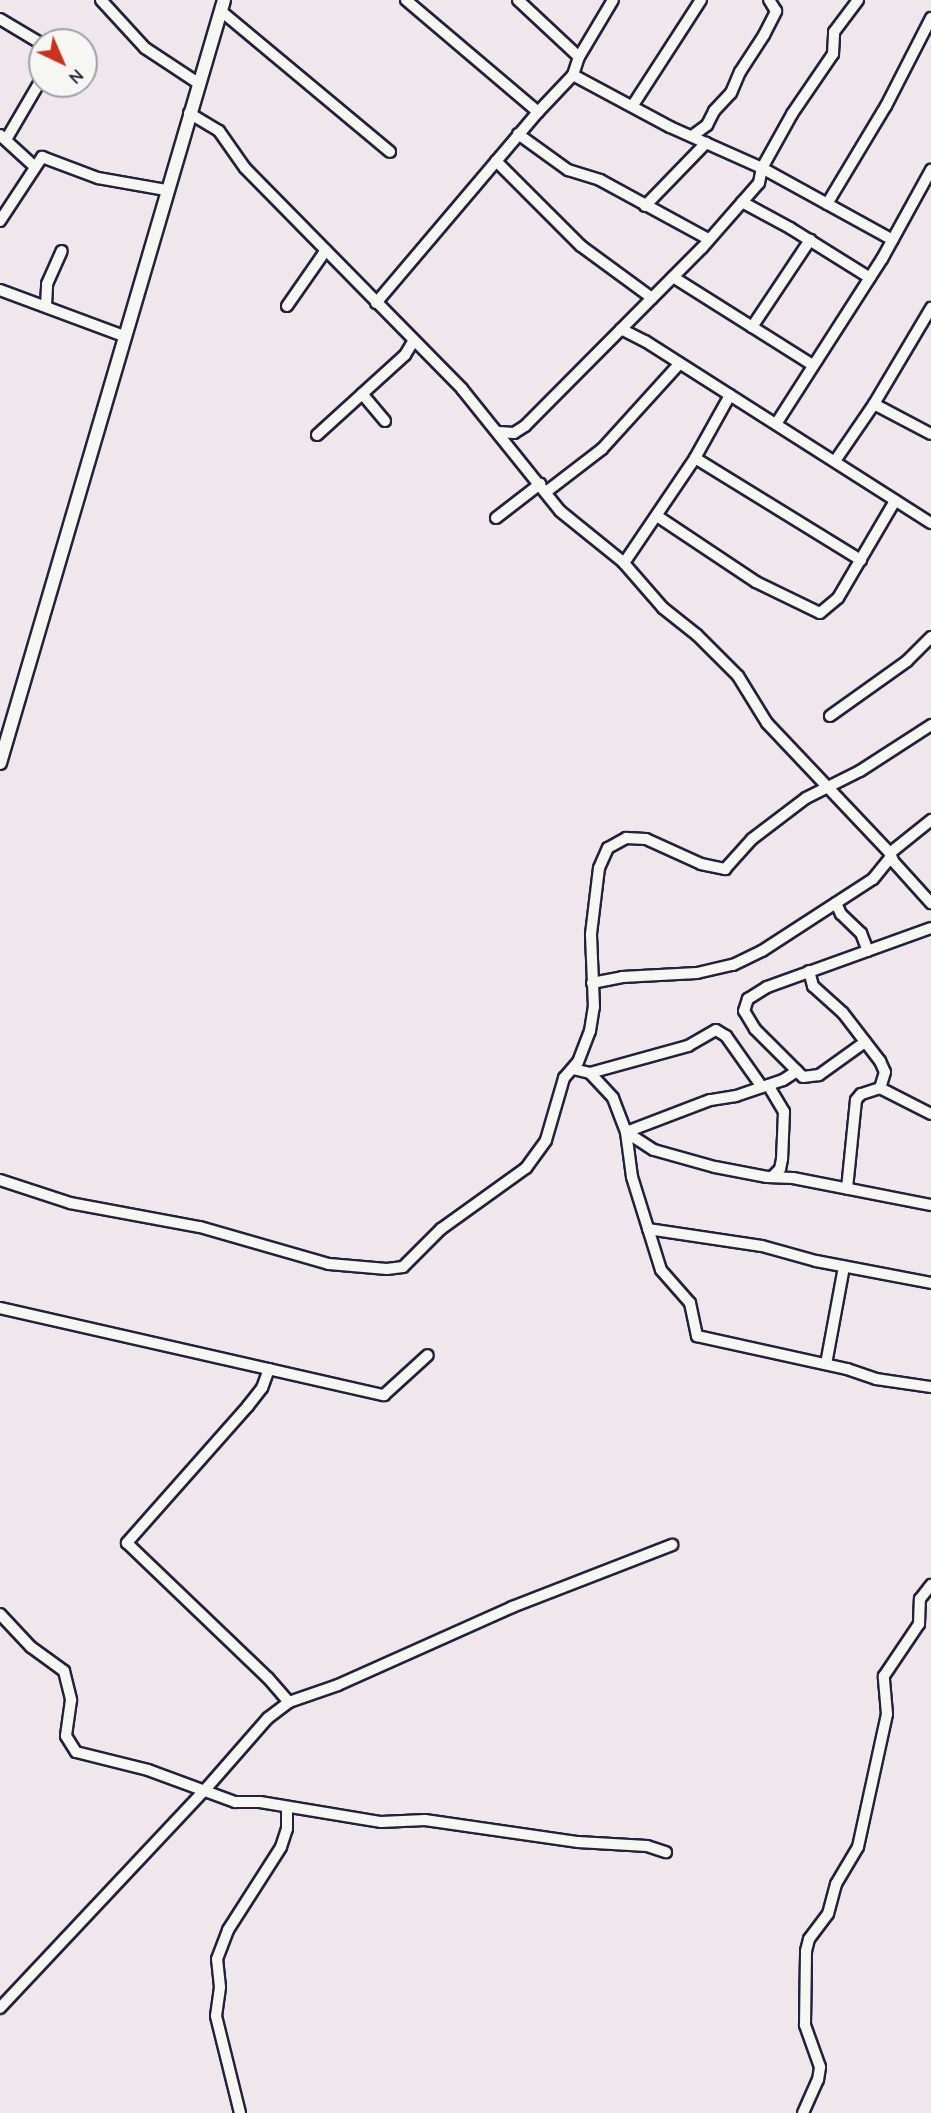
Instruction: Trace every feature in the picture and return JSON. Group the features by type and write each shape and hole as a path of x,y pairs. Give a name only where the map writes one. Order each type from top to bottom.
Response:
{"main road":[{"path":"0,763 166,190 223,5"}],"street":[{"path":"101,0 145,48 198,83"},
{"path":"406,0 538,111"},
{"path":"518,0 531,4 579,57"},
{"path":"376,303 518,134 573,75 579,57 613,0"},
{"path":"634,105 701,0"},
{"path":"692,136 707,125 714,111 731,93 740,72 764,35 776,11 769,0"},
{"path":"499,432 514,433 525,426 673,277 759,183 762,168 800,100 833,54 834,32 858,0"},
{"path":"223,5 390,152"},
{"path":"827,204 897,86 911,53 931,18"},
{"path":"0,19 28,36"},
{"path":"573,75 692,136 762,168 893,240"},
{"path":"29,98 3,137 34,166"},
{"path":"189,113 219,131 245,168 414,340 499,432 568,518 624,564 663,608 697,635 738,676 762,716 931,903"},
{"path":"518,134 560,166 600,180 708,239"},
{"path":"645,206 706,142"},
{"path":"0,221 34,166 40,158 45,157 98,178 166,190"},
{"path":"496,161 580,246 652,298"},
{"path":"776,424 870,278 931,170"},
{"path":"742,202 870,278"},
{"path":"752,327 810,240"},
{"path":"287,306 326,250"},
{"path":"46,306 47,284 62,251"},
{"path":"673,277 813,365"},
{"path":"0,290 124,336"},
{"path":"835,461 874,404 931,308"},
{"path":"621,329 931,523"},
{"path":"317,435 405,355 414,340"},
{"path":"496,518 602,449 679,364"},
{"path":"362,394 385,421"},
{"path":"624,564 695,458 730,395"},
{"path":"874,404 931,434"},
{"path":"695,458 861,560"},
{"path":"657,516 756,582 815,613 830,606 861,560 895,501"},
{"path":"830,716 907,661 931,636"},
{"path":"580,1068 594,1007 591,934 599,868 608,848 626,838 646,839 708,867 724,869 752,839 806,798 892,752 931,724"},
{"path":"592,983 622,977 697,973 733,965 762,951 882,872 890,855 931,820"},
{"path":"836,903 841,914 861,933 868,951"},
{"path":"865,1042 819,1075 803,1077 755,1029 744,1011 748,999 767,987 931,928"},
{"path":"809,971 813,986 843,1013 884,1071 880,1088"},
{"path":"0,1180 70,1203 200,1227 329,1264 397,1270 407,1264 441,1229 533,1160 547,1140 564,1079 580,1068 688,1046 716,1030 726,1036 784,1112 779,1174"},
{"path":"580,1068 608,1090 626,1132 632,1177 661,1270 690,1303 697,1336 826,1364 876,1379 931,1387"},
{"path":"626,1132 710,1100 736,1096 765,1086 797,1071"},
{"path":"847,1189 856,1100 861,1094 880,1088 931,1114"},
{"path":"626,1132 654,1150 725,1169 779,1174 931,1205"},
{"path":"648,1229 762,1247 844,1267 931,1283"},
{"path":"826,1364 844,1267"},
{"path":"0,1308 384,1395 428,1355"},
{"path":"268,1369 262,1388 248,1406 127,1543 268,1678 289,1702"},
{"path":"0,2008 204,1791 268,1718 289,1702 338,1685 512,1607 672,1545"},
{"path":"803,2113 818,2080 820,2067 805,2025 806,1951 809,1939 828,1914 836,1884 858,1847 887,1714 884,1676 919,1624 920,1599 931,1585"},
{"path":"0,1614 31,1647 64,1671 71,1700 66,1735 76,1752 148,1770 235,1801 381,1822 425,1820 578,1842 647,1846 666,1852"},
{"path":"240,2113 216,2016 220,1987 217,1959 228,1930 281,1847 287,1829 287,1807"}]}
